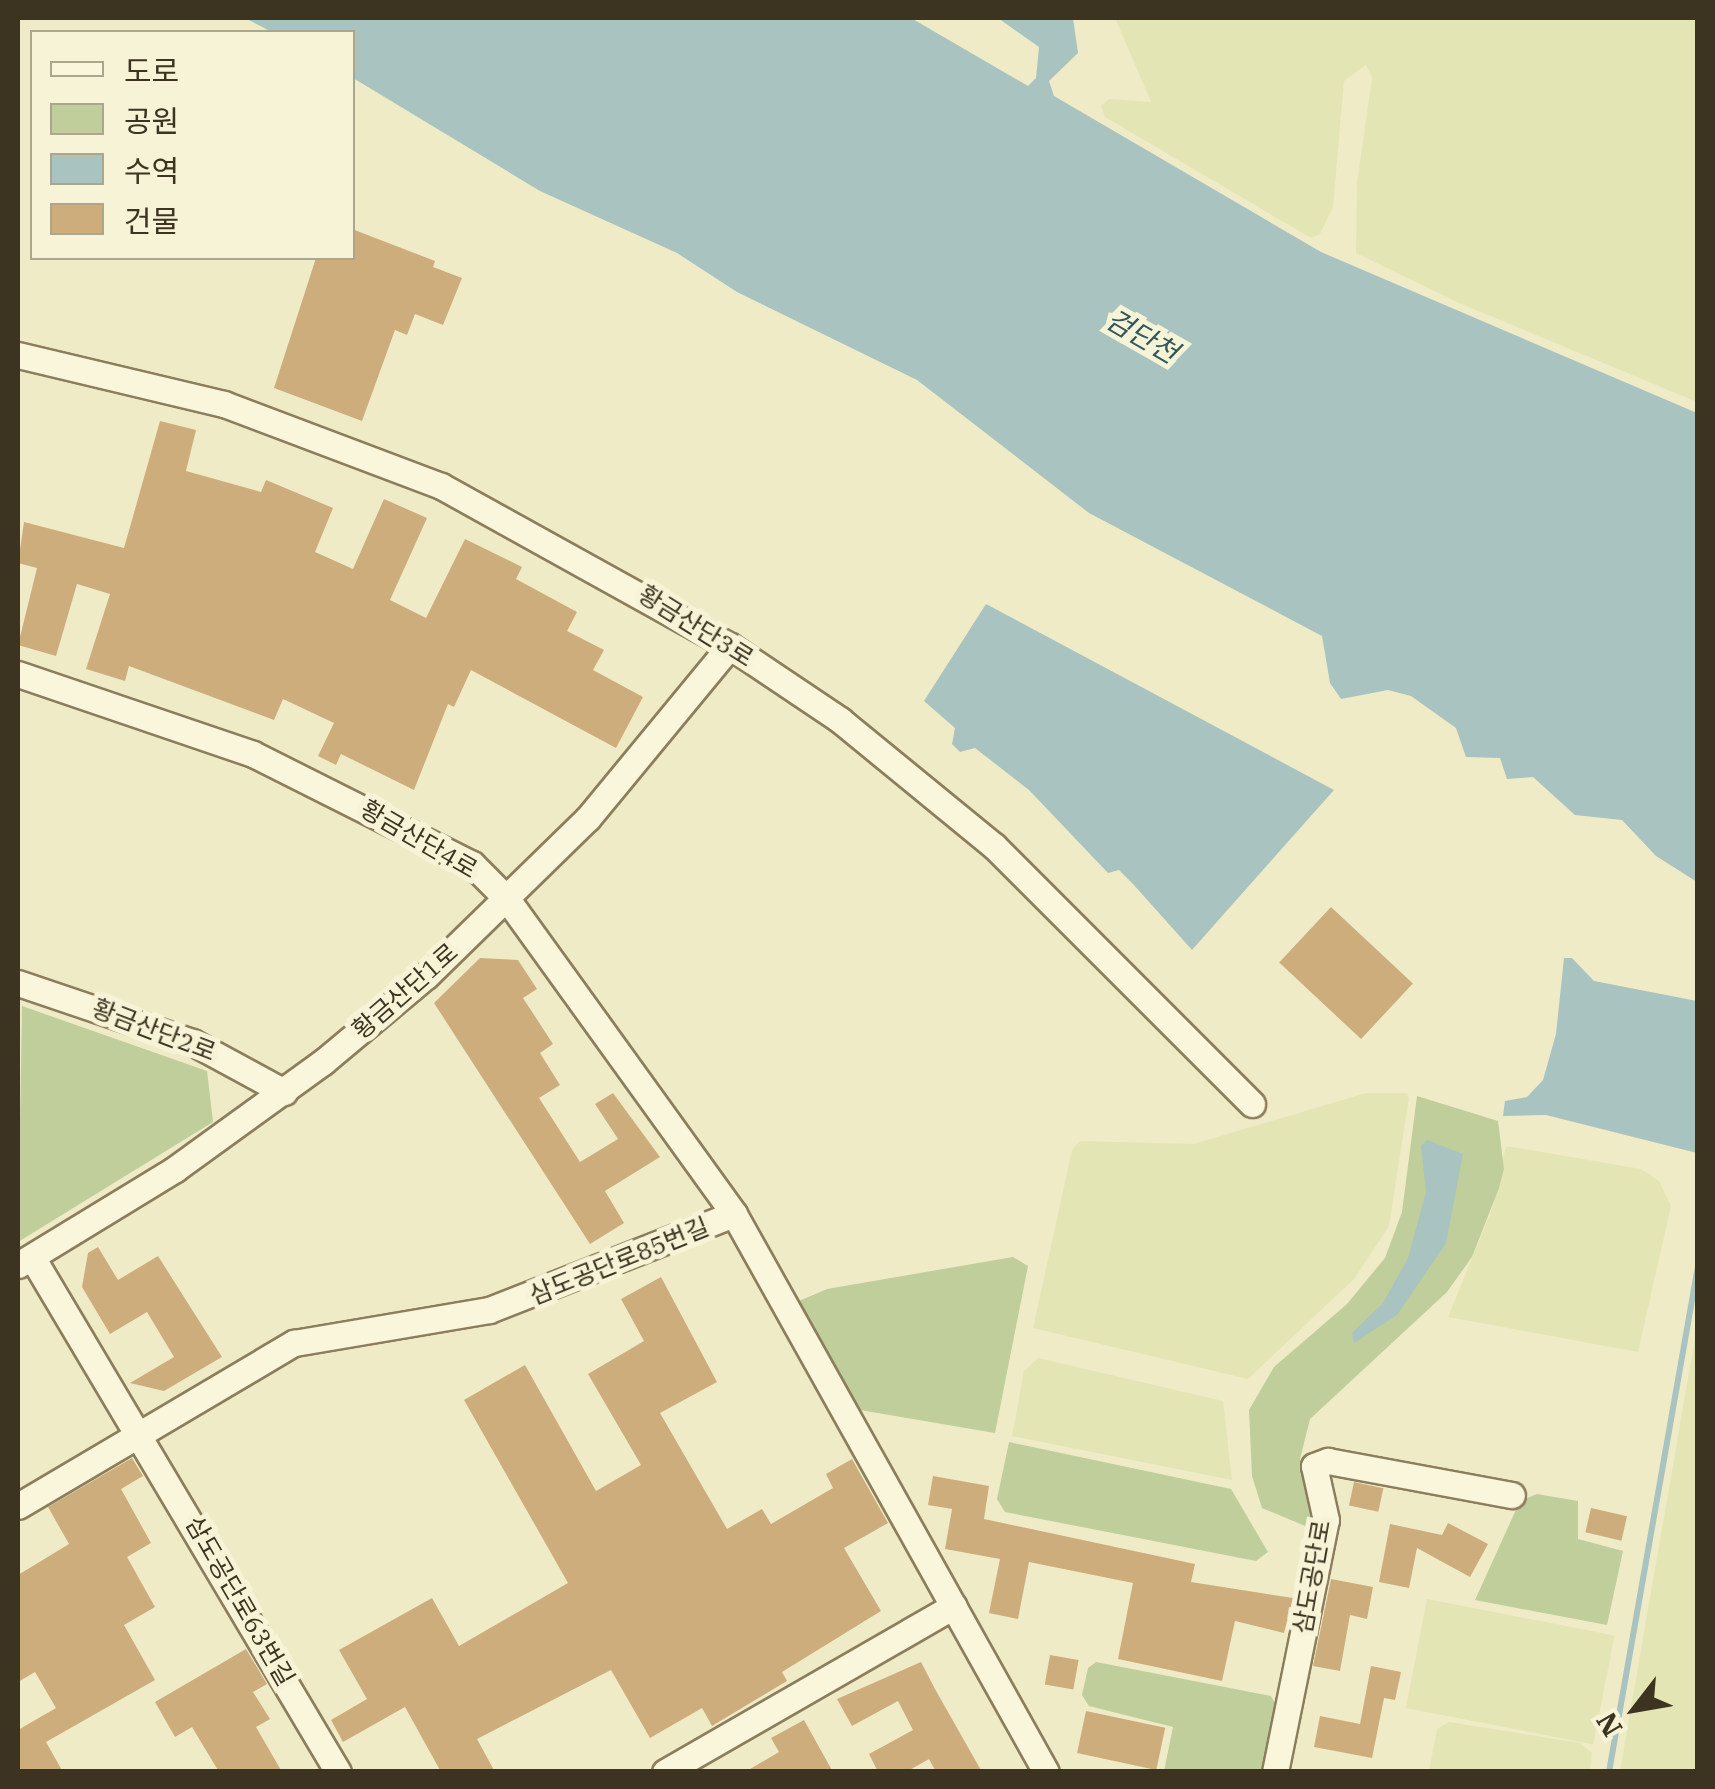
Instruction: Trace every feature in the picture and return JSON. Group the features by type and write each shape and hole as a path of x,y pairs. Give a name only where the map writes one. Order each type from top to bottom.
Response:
{"street":[{"name":"황금산단3로","path":"18,354 224,404 441,486 730,646 840,720 994,846 1252,1104"},
{"name":"황금산단1로","path":"25,1261 176,1169 284,1092 507,899 588,818 730,646"},
{"name":"황금산단4로","path":"18,674 253,754 453,852 507,899 734,1214"},
{"name":"황금산단2로","path":"18,983 192,1042 284,1092"},
{"name":"삼도공단로85번길","path":"18,1506 294,1343 488,1310 734,1214 1046,1772"},
{"name":"삼도공단로63번길","path":"25,1261 142,1431 338,1772"},
{"name":"삼도공단로","path":"1275,1772 1326,1520 1314,1466 1328,1461 1512,1495"},
{"path":"665,1772 954,1606"}],"green space":[{"path":"1115,18 1697,18 1697,402 1459,303 1356,253 1357,183 1372,78 1366,65 1344,81 1333,207 1320,234 1311,238 1105,117 1101,106 1109,99 1151,102"},
{"path":"22,1006 207,1071 213,1122 18,1242"},
{"path":"1366,1093 1407,1093 1409,1098 1389,1226 1354,1279 1248,1379 1033,1328 1072,1150 1080,1141 1194,1144"},
{"path":"1417,1096 1498,1121 1504,1169 1472,1257 1447,1292 1310,1419 1300,1459 1317,1513 1310,1528 1262,1508 1252,1476 1249,1410 1274,1367 1347,1304 1385,1258 1402,1212"},
{"path":"1506,1146 1641,1169 1659,1181 1671,1206 1638,1352 1448,1317 1491,1212"},
{"path":"1013,1257 1028,1266 995,1433 860,1410 799,1301 827,1289"},
{"path":"1697,1326 1697,1771 1620,1771 1677,1442"},
{"path":"1038,1358 1223,1401 1232,1480 1012,1436 1024,1371"},
{"path":"1009,1442 1231,1489 1268,1552 1256,1561 1005,1512 997,1499"},
{"path":"1537,1494 1578,1501 1578,1539 1623,1551 1607,1625 1475,1600 1520,1501"},
{"path":"1427,1599 1614,1635 1593,1744 1406,1708"},
{"path":"1096,1662 1271,1696 1276,1705 1262,1771 1164,1771 1173,1727 1089,1706 1082,1695 1088,1668"},
{"path":"1449,1722 1580,1743 1592,1753 1590,1771 1429,1771 1437,1729"}],"water":[{"name":"검단천","path":"245,18 911,18 1028,86 1036,78 1039,47 998,18 1073,18 1078,53 1049,81 1054,96 1321,252 1697,413 1697,882 1656,856 1622,820 1575,815 1533,777 1507,779 1500,758 1466,757 1456,728 1411,696 1388,690 1341,699 1330,683 1322,636 1089,513 917,380 737,292 677,253 540,191 355,79 355,30 268,30"},
{"path":"986,604 1334,790 1192,950 1119,870 1108,873 1029,790 975,748 960,752 952,744 955,728 924,701"},
{"path":"1564,958 1572,958 1594,981 1697,1001 1697,1153 1546,1115 1503,1116 1505,1101 1527,1097 1543,1080 1556,1034"},
{"path":"1427,1140 1463,1154 1446,1243 1397,1315 1354,1343 1352,1333 1383,1303 1408,1258 1426,1192 1421,1146"}],"building":[{"path":"355,230 435,261 433,267 462,278 443,325 415,314 407,335 395,330 362,421 274,388 315,260 355,260"},
{"path":"160,421 196,430 186,471 261,492 266,480 333,508 315,552 353,569 384,499 427,518 390,600 426,618 465,539 522,567 516,579 577,612 567,631 604,650 593,670 643,697 616,748 471,670 454,707 448,704 414,790 341,754 336,765 318,756 334,723 283,699 274,720 129,666 125,681 86,669 110,594 77,584 56,656 18,645 37,568 18,563 24,522 124,548"},
{"path":"1331,907 1413,983 1361,1039 1279,963"},
{"path":"480,958 518,960 537,989 523,998 553,1044 540,1053 560,1085 539,1098 580,1162 618,1139 595,1104 613,1093 660,1157 605,1191 624,1223 590,1244 434,1003"},
{"path":"98,1247 118,1280 158,1256 222,1357 164,1391 130,1383 174,1357 147,1312 110,1334 82,1287 88,1253"},
{"path":"661,1277 717,1382 660,1413 727,1529 762,1509 771,1524 833,1488 826,1474 852,1459 888,1523 844,1548 881,1611 782,1672 787,1681 712,1726 702,1708 650,1738 611,1670 477,1739 495,1772 441,1772 405,1707 343,1742 331,1720 367,1699 339,1650 432,1598 459,1646 568,1583 464,1400 525,1365 596,1491 641,1465 588,1374 644,1341 621,1299"},
{"path":"132,1458 143,1476 121,1489 151,1543 127,1557 155,1607 124,1625 155,1680 46,1742 63,1772 18,1772 18,1730 56,1708 35,1672 18,1682 18,1575 69,1544 48,1507"},
{"path":"933,1476 989,1486 984,1519 1195,1564 1191,1582 1293,1598 1284,1633 1235,1621 1222,1681 1118,1659 1133,1583 1029,1562 1018,1619 989,1613 1000,1559 945,1549 952,1509 928,1505"},
{"path":"1354,1482 1383,1488 1378,1512 1349,1505"},
{"path":"1591,1508 1627,1516 1621,1541 1585,1532"},
{"path":"1448,1523 1488,1544 1470,1577 1417,1548 1409,1588 1379,1582 1390,1524 1442,1535"},
{"path":"1331,1579 1373,1587 1367,1619 1350,1615 1340,1671 1313,1666"},
{"path":"246,1649 267,1684 253,1692 270,1719 256,1727 282,1772 219,1772 192,1727 175,1737 155,1702"},
{"path":"1050,1655 1079,1660 1073,1690 1045,1685"},
{"path":"921,1662 982,1772 936,1772 929,1759 906,1772 878,1772 869,1754 913,1730 898,1701 852,1726 837,1699"},
{"path":"1371,1666 1401,1672 1395,1700 1384,1698 1372,1758 1314,1747 1320,1716 1360,1724"},
{"path":"1086,1711 1165,1728 1156,1770 1077,1753"},
{"path":"804,1720 833,1772 745,1772 779,1752 771,1738"}],"waterway":[{"path":"1609,1772 1698,1266"}]}
